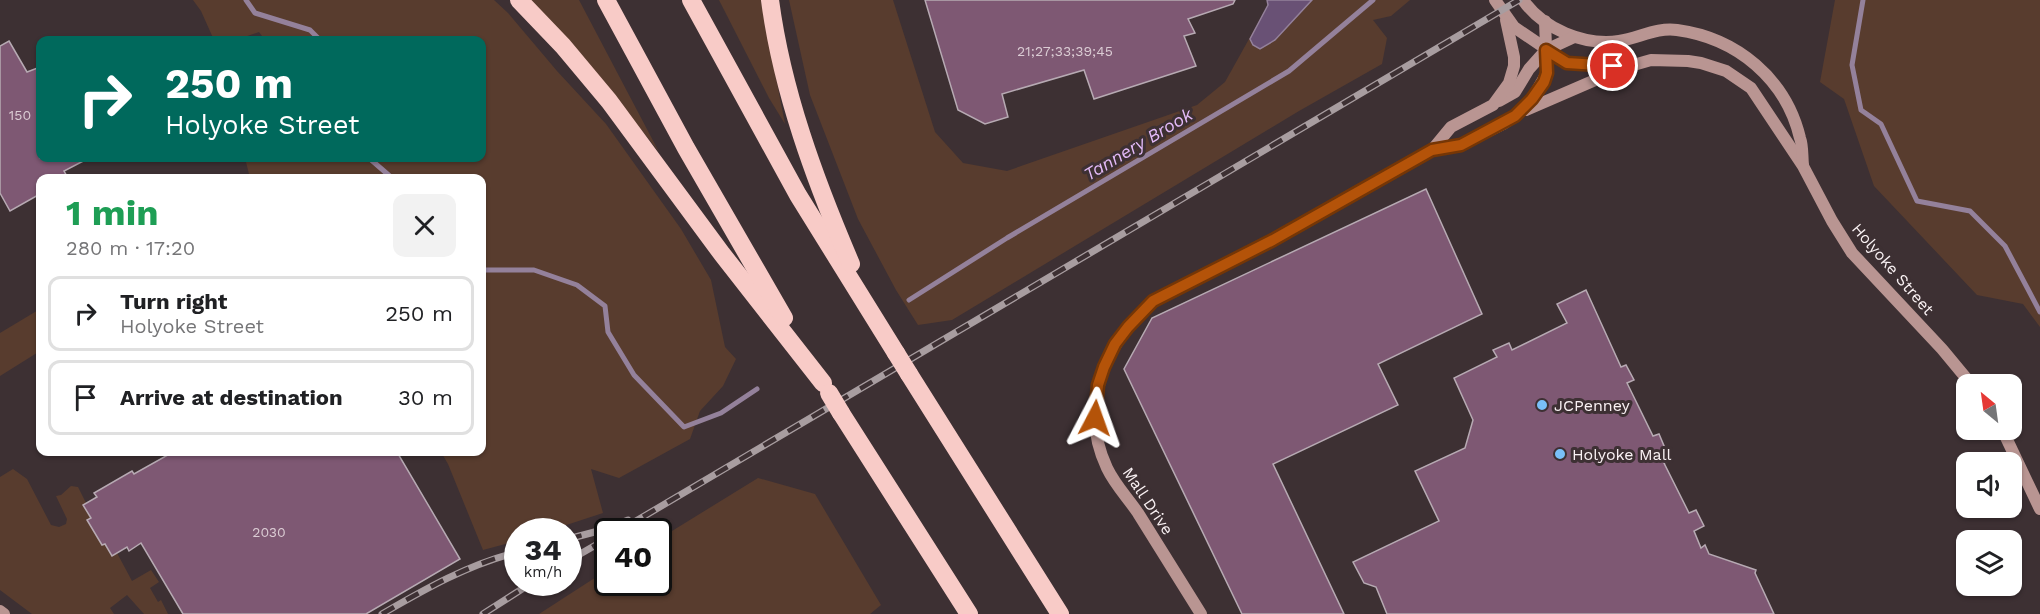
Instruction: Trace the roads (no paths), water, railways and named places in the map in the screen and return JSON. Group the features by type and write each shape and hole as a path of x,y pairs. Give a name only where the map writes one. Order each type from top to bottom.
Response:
{"highway":[{"path":"519,0 604,94 722,254 826,388"},
{"path":"606,0 734,234 841,413 969,614"},
{"path":"691,0 798,195 1060,614"},
{"path":"770,0 786,80 809,157 838,232 879,326"}],"street":[{"name":"Holyoke Street","path":"1495,0 1505,16 1524,35 1567,63 1630,66 1652,60 1688,61 1715,67 1741,80 1759,97 1803,166 1832,221 1852,252 1963,374"},
{"name":"Holyoke Street","path":"1523,0 1534,15 1574,37 1591,42 1621,41 1660,30 1676,30 1703,36 1747,57 1776,84 1786,102 1801,138 1803,166"},
{"name":"Mall Drive","path":"1432,150 1451,127 1493,105 1509,83 1514,66 1510,30 1505,16"},
{"name":"Mall Drive","path":"1201,614 1132,504 1112,478 1100,450 1095,418 1096,393 1104,367 1115,344 1153,301 1273,240 1432,150 1461,145 1515,116 1532,99 1544,82 1547,73 1545,21"},
{"path":"1493,105 1515,92 1529,69 1546,50 1574,37"},
{"path":"1515,116 1630,66"},
{"path":"2007,440 2040,509"},
{"path":"0,611 4,614"}],"waterway":[{"name":"Tannery Brook","path":"246,0 255,13 310,30 316,36"},
{"name":"Tannery Brook","path":"909,300 1007,238 1289,71 1373,0"},
{"name":"Tannery Brook","path":"1863,0 1852,65 1861,110 1881,124 1917,201 1970,211 2005,246 2040,312"},
{"name":"Tannery Brook","path":"374,162 387,174"},
{"name":"Tannery Brook","path":"486,270 534,270 577,285 605,306 608,332 634,375 684,427 721,413 757,389"}],"railway":[{"path":"641,518 1519,0"},
{"path":"582,535 594,532"},
{"path":"582,553 594,546"},
{"path":"382,614 465,570 504,556"},
{"path":"483,614 511,596"}],"place":[{"name":"JCPenney","path":"1542,405"},
{"name":"Holyoke Mall","path":"1560,454"}]}
